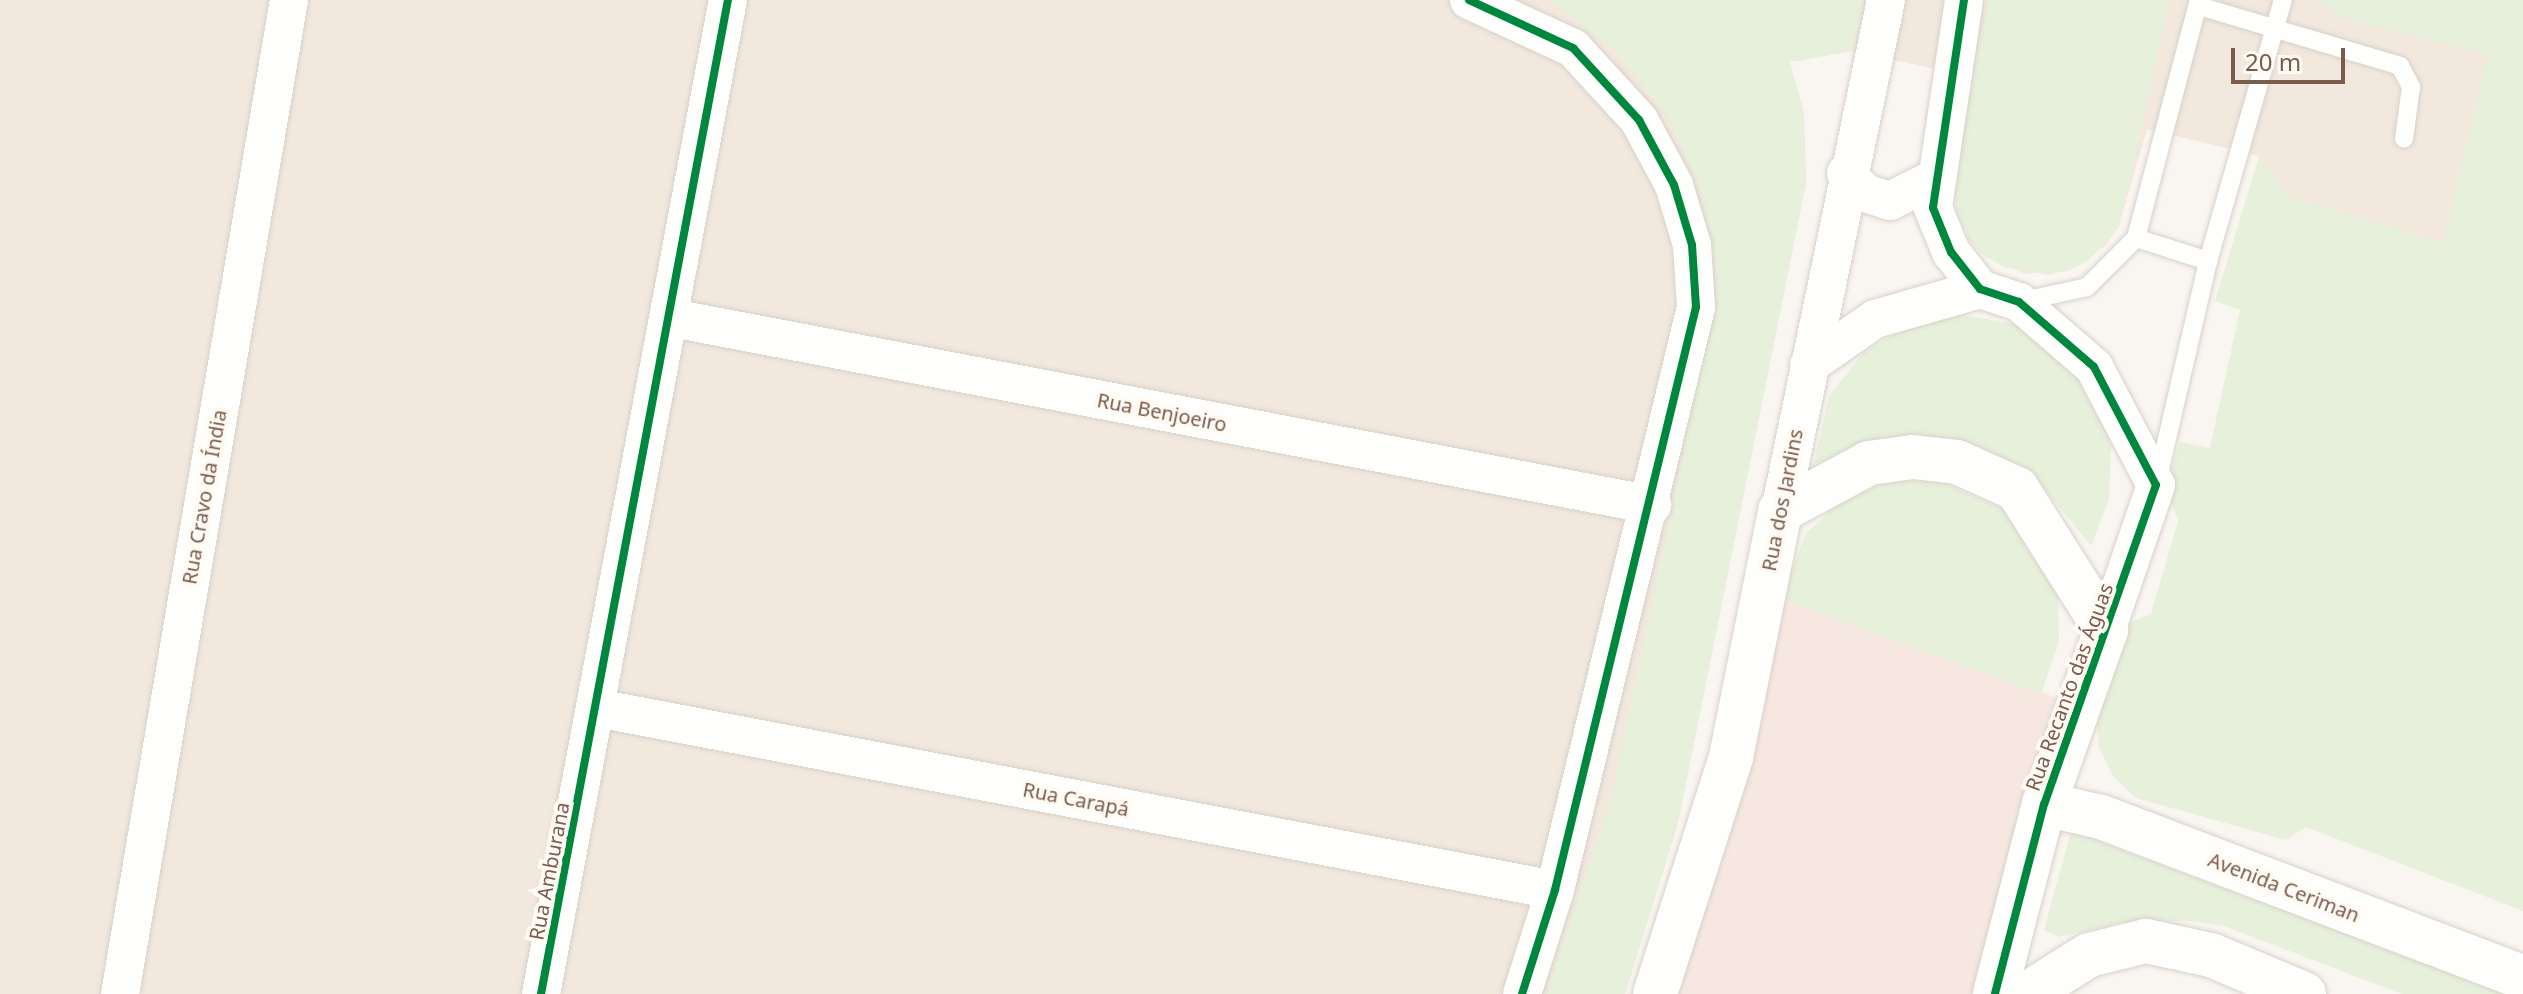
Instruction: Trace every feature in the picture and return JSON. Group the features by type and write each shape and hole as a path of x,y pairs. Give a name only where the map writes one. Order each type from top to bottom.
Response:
{"street":[{"name":"Rua Cravo da Índia","path":"120,994 289,0"},
{"name":"Rua Amburana","path":"541,994 672,318 728,0"},
{"path":"1469,0 1573,48 1639,120 1674,185 1692,245 1696,307 1652,505 1555,890 1522,994"},
{"name":"Rua dos Jardins","path":"1655,994 1731,757 1846,173 1886,0"},
{"path":"1964,0 1934,179 1933,208 1951,252 1980,289 2019,302 2094,367 2156,485"},
{"path":"1846,173 1865,193 1890,201 1934,179"},
{"path":"1809,365 1875,319 1980,289"},
{"name":"Rua Benjoeiro","path":"672,318 1652,505"},
{"path":"1780,511 1869,463 1913,457 1957,462 2017,489 2106,630"},
{"name":"Rua Recanto das Águas","path":"1995,994 2044,804 2156,485"},
{"name":"Rua Carapá","path":"597,708 1555,890"},
{"name":"Avenida Ceriman","path":"2044,804 2101,817 2523,977"},
{"path":"2027,994 2089,955 2146,941 2211,955 2304,994"}],"lane":[{"name":"Rua Recanto das Águas","path":"2156,485 2208,261 2283,0"},
{"path":"2019,302 2087,287 2136,238 2199,3 2400,66 2411,87 2404,139"},
{"path":"2136,238 2208,261"}],"shaded area":[{"path":"0,0 2523,0 2523,413 2261,190 2259,156 2147,129 2119,226 2106,245 2069,270 2025,274 1985,256 1969,240 1951,176 1973,77 1852,51 1790,62 1804,114 1806,183 1678,823 1625,994 0,994"},
{"path":"1781,599 2079,706 1995,994 1655,994"}],"green space":[{"path":"1550,0 1864,0 1852,51 1790,62 1804,114 1806,183 1678,823 1625,994 1546,994 1611,801 1715,299 1714,261 1699,186 1667,116 1619,54"},
{"path":"1989,0 2170,0 2119,226 2089,260 2069,270 2048,275 2004,267 1985,256 1958,220 1951,176"},
{"path":"2320,0 2523,0 2523,911 2306,827 2286,840 2136,798 2113,776 2099,747 2096,717 2122,625 2151,614 2178,521 2166,489 2180,442 2210,448 2240,310 2215,301 2259,156 2287,196 2443,243 2488,54 2343,18"},
{"path":"1962,315 2014,324 2079,372 2111,445 2109,499 2091,546 2034,476 1981,447 1895,436 1814,464 1829,396 1863,353 1909,325"},
{"path":"1890,481 1939,481 2006,510 2058,593 2059,642 2041,694 1781,599 1806,533 1843,500"},
{"path":"2071,831 2512,994 2402,994 2224,926 2191,921 2123,922 2059,937 2044,930"}],"cycle path":[{"path":"541,994 728,0"},
{"path":"1469,0 1573,48 1639,120 1674,185 1692,245 1696,307 1555,890 1522,994"},
{"path":"1964,0 1933,208 1951,252 1980,289 2019,302 2094,367 2156,485 2044,804 1995,994"}]}
